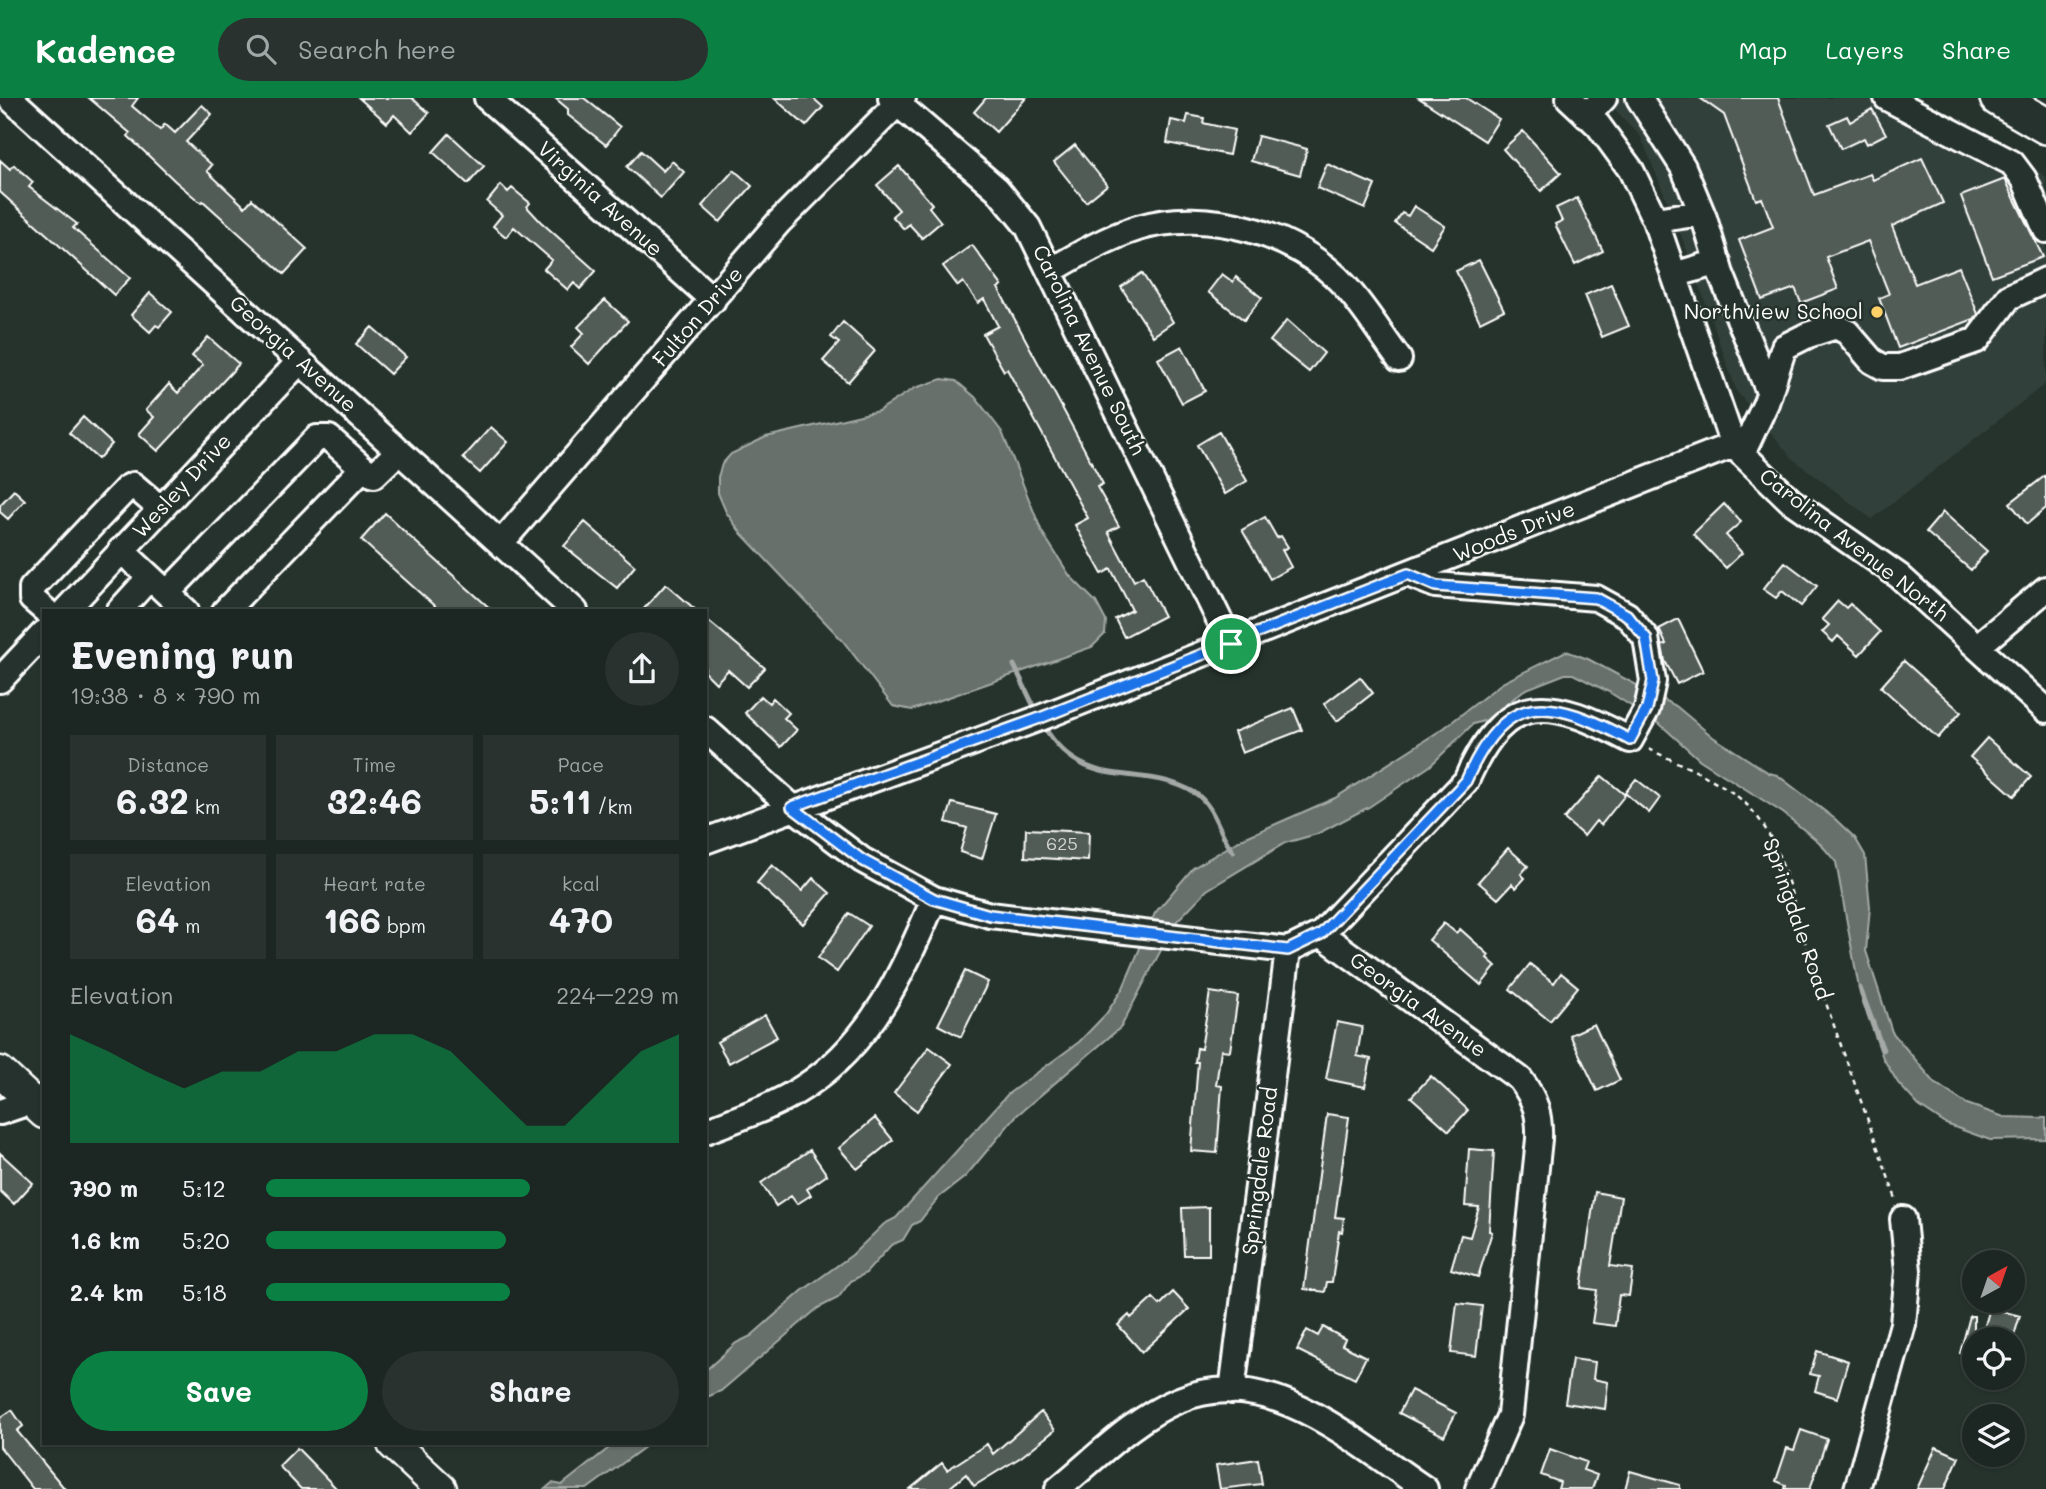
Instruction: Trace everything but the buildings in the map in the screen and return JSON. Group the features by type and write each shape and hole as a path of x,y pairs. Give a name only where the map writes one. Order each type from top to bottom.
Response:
{"highway":[{"path":"1998,98 2046,126"}],"main road":[{"path":"0,1072 40,1104"},
{"path":"394,1445 441,1489"}],"street":[{"name":"Georgia Avenue","path":"10,98 573,609"},
{"name":"Virginia Avenue","path":"487,98 713,300"},
{"name":"Carolina Avenue North","path":"1569,98 1596,107 1655,220 1737,450 1790,501 1899,576 2046,710"},
{"path":"1639,98 1683,167 1769,392"},
{"path":"1887,98 2012,163 2024,179 2046,230"},
{"name":"Fulton Drive","path":"501,543 779,222 897,100"},
{"name":"Carolina Avenue South","path":"897,100 997,188 1028,227 1052,270 1231,644"},
{"path":"1655,220 1702,213"},
{"path":"1052,270 1089,248 1140,228 1195,221 1250,228 1300,250 1344,285 1399,359"},
{"path":"1674,275 1718,262"},
{"path":"1737,450 1769,392 1784,347 1808,335 1836,327 1847,332 1872,361 1884,367 1900,367 1977,340 2009,297 2046,280"},
{"name":"Wesley Drive","path":"67,609 300,361"},
{"path":"122,609 159,585 317,438 329,438 374,475 398,451"},
{"name":"Woods Drive","path":"707,840 1040,718 1408,574 1737,450"},
{"path":"227,609 363,468"},
{"path":"44,609 32,599 32,587 127,488 133,485 161,509"},
{"path":"121,551 184,609"},
{"path":"707,731 792,807 862,860 934,899 990,915 1288,950 1321,934 1466,781 1477,755 1495,729 1522,712 1553,707 1634,731 1652,692 1646,638 1627,615 1596,598 1436,586 1408,574"},
{"path":"1978,646 2046,589"},
{"path":"0,680 42,635"},
{"path":"707,1130 779,1101 805,1087 844,1054 876,1015 909,959 934,899"},
{"name":"Georgia Avenue","path":"1321,934 1520,1079 1533,1096 1540,1117 1510,1415 1478,1489"},
{"name":"Springdale Road","path":"1232,1391 1288,950"},
{"path":"0,1112 40,1104"},
{"path":"1857,1489 1903,1324 1909,1271 1903,1219"},
{"path":"1058,1489 1140,1421 1180,1399 1232,1391 1271,1396 1312,1415 1425,1489"}],"path":[{"name":"Springdale Road","path":"1634,731 1745,803 1765,826 1777,853 1808,951 1903,1219"}],"shaded area":[{"name":"Northview School","path":"1604,98 1914,98 2013,154 2046,177 2046,383 1872,519 1793,459 1737,392 1683,240 1641,137"},
{"path":"942,379 956,381 975,397 1002,432 1042,532 1070,576 1096,602 1106,621 1105,634 1092,647 912,710 893,706 843,641 741,533 726,512 718,493 718,477 722,464 731,454 766,437 878,411 915,388"},
{"path":"1566,651 1588,659 1676,706 1713,737 1769,773 1777,775 1835,819 1855,838 1865,855 1870,907 1866,951 1892,1032 1935,1083 1967,1104 2004,1117 2046,1118 2046,1139 1990,1140 1946,1124 1919,1106 1898,1083 1883,1058 1860,994 1836,862 1819,842 1783,813 1700,760 1661,725 1609,692 1573,674 1565,674 1524,690 1487,720 1473,724 1430,766 1369,807 1317,834 1285,843 1207,890 1175,923 1121,1027 1016,1116 965,1177 938,1198 920,1221 912,1225 903,1240 891,1245 866,1273 851,1281 838,1298 818,1308 721,1391 707,1397 707,1369 736,1343 751,1336 802,1291 852,1255 884,1224 896,1218 1008,1094 1079,1042 1106,1014 1123,988 1155,913 1193,868 1244,838 1335,798 1444,728 1502,683"},
{"path":"613,1445 648,1445 587,1489 545,1489 552,1483 562,1485"}],"waterway":[{"path":"1014,665 1037,713"},
{"path":"1043,725 1060,747 1077,761 1114,774 1174,784 1195,793 1207,805 1233,852"},
{"path":"1860,988 1883,1050"}],"place":[{"name":"Northview School","path":"1877,312"}],"route":[{"path":"1408,574 1436,586 1596,598 1627,615 1646,638 1653,681 1652,692 1647,709 1630,740 1584,716 1553,707 1522,712 1495,729 1477,755 1466,781 1321,934 1288,950 990,915 934,899 862,860 792,807 1040,718 1231,644 1408,574"}]}
